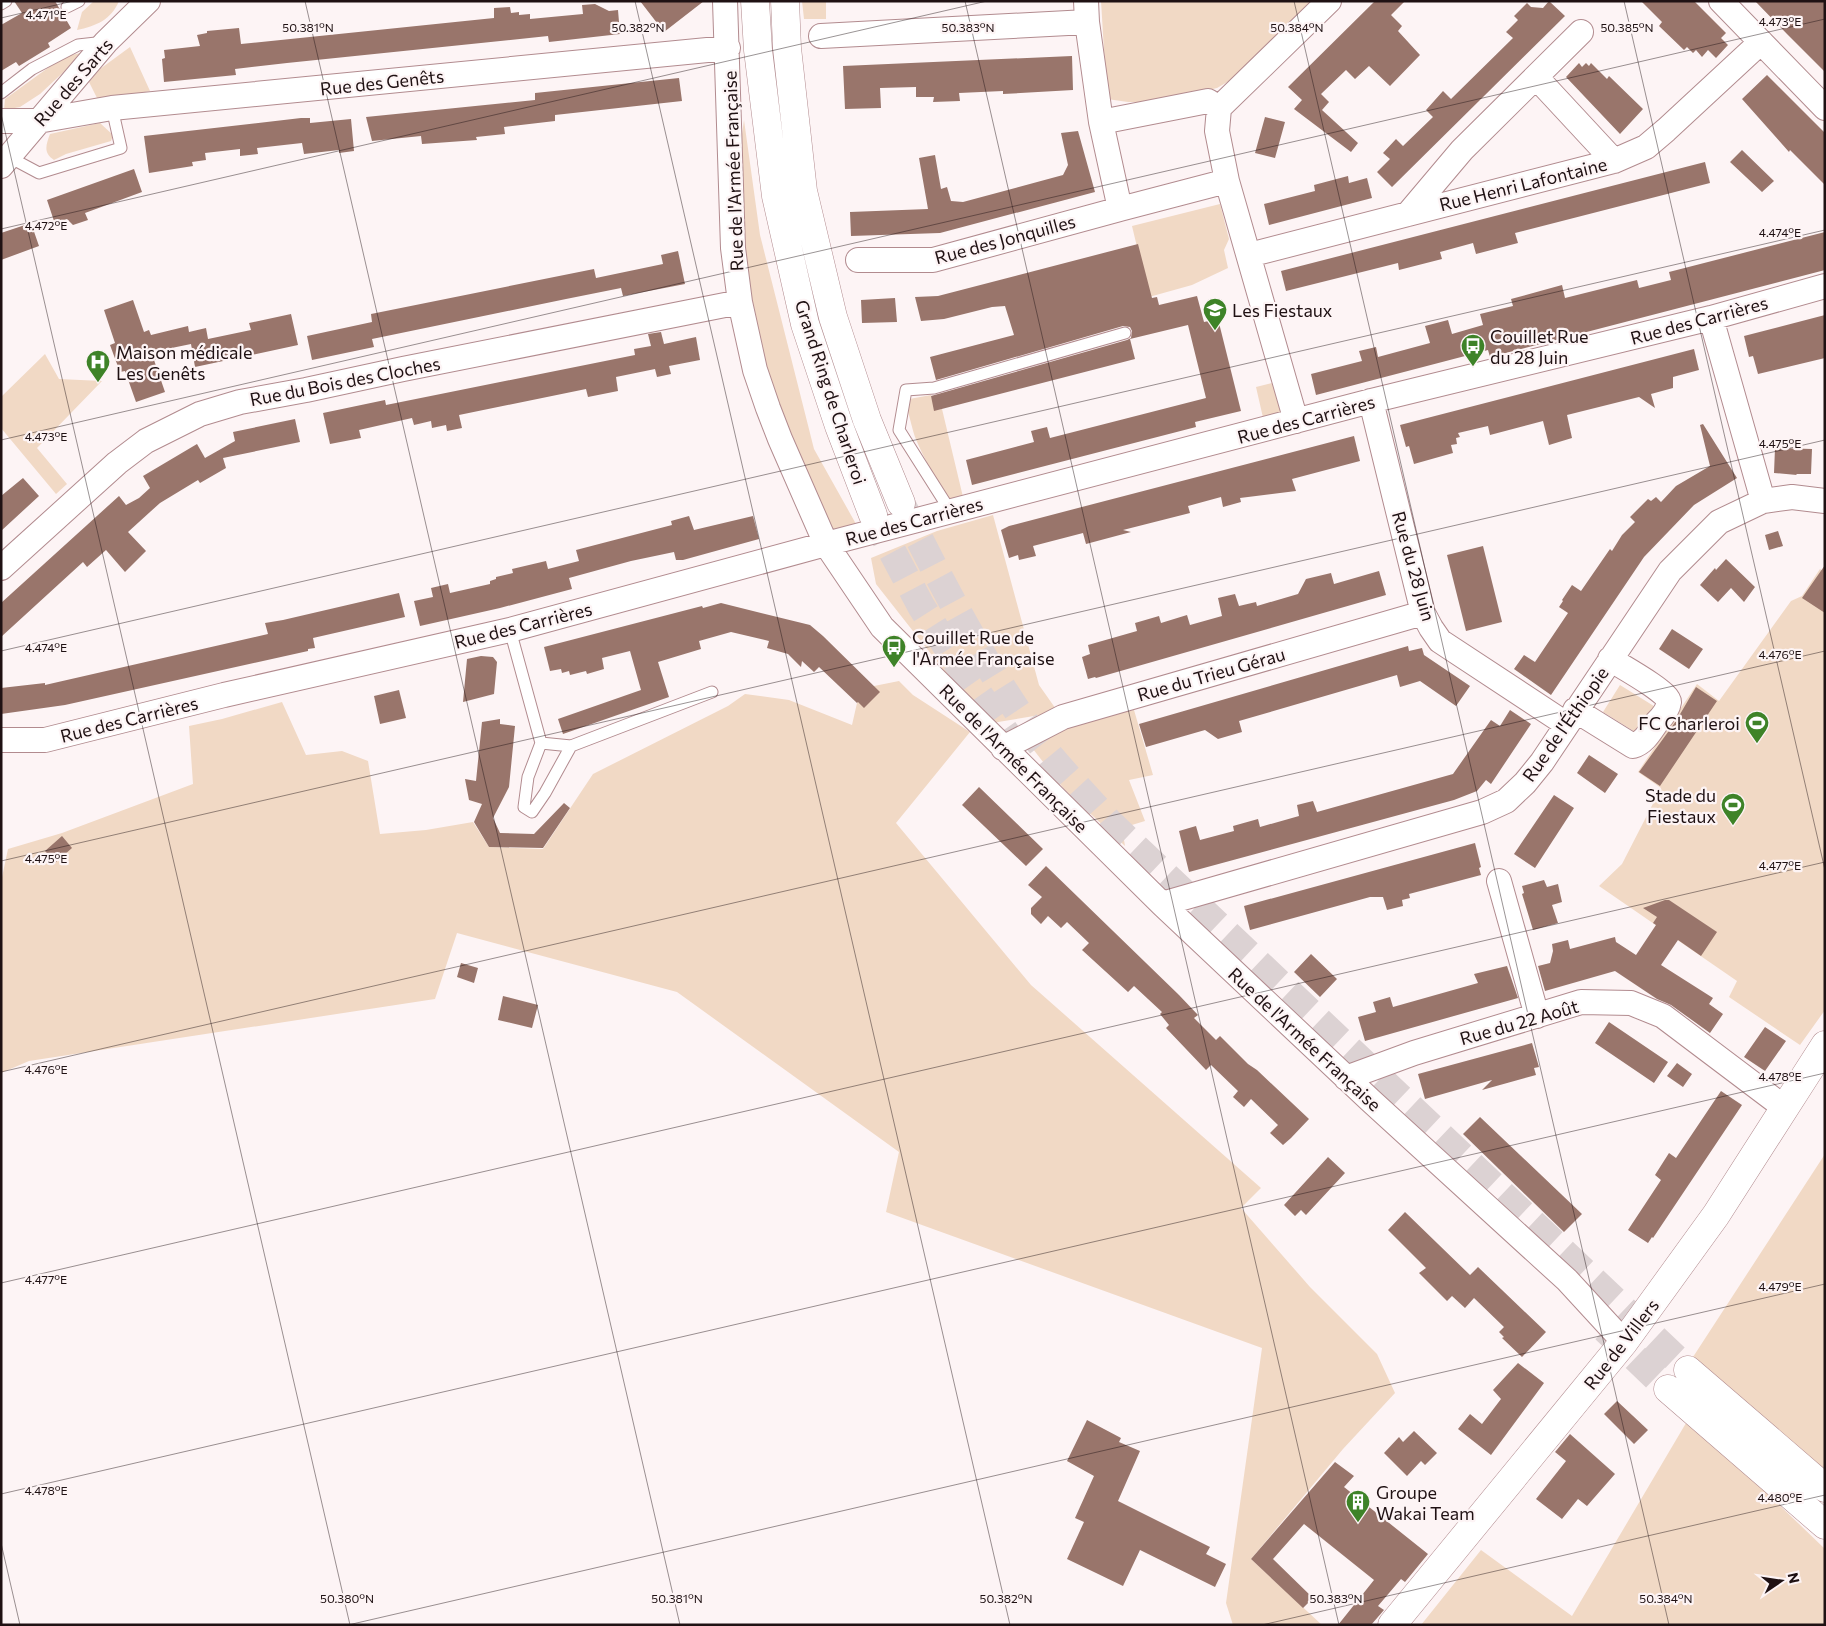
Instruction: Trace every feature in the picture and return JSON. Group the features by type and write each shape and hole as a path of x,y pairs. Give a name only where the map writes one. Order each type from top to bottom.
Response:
{"main road":[{"name":"Grand Ring de Charleroi","path":"755,1 758,50 776,196 803,315 839,426 873,515"},
{"name":"Grand Ring de Charleroi","path":"785,1 787,48 804,190 833,317 867,420 901,503"},
{"name":"Rue de Villers","path":"1392,1625 1624,1342 1716,1215 1825,1045"},
{"path":"1688,1370 1825,1488"},
{"path":"1668,1389 1825,1525"}],"street":[{"name":"Rue des Sarts","path":"5,162 106,42 148,1"},
{"name":"Rue de l'Armée Française","path":"725,1 728,48 732,248 740,302 755,370 768,408 826,544 882,627 1162,904 1346,1078 1567,1280 1624,1342"},
{"path":"1296,421 1227,181 1217,131 1219,108 1329,1"},
{"path":"1720,1 1825,108"},
{"path":"821,36 1086,12 1101,122 1120,209"},
{"path":"1408,214 1462,150 1581,32"},
{"name":"Rue Henri Lafontaine","path":"1249,255 1614,161 1646,147 1760,42"},
{"name":"Rue des Genêts","path":"1,121 38,121 112,108 728,48"},
{"path":"1536,76 1614,161"},
{"path":"1101,122 1208,101 1219,108"},
{"name":"Rue des Jonquilles","path":"858,260 933,260 1227,181"},
{"name":"Rue des Carrières","path":"1,740 45,740 224,695 510,630 826,544 1371,401 1711,318 1825,286"},
{"name":"Rue du Bois des Cloches","path":"1,568 146,441 200,414 240,402 740,302"},
{"path":"1711,318 1763,501"},
{"name":"Rue du 28 Juin","path":"1371,401 1423,613 1440,641 1571,717 1633,746 1643,742 1665,713 1669,702 1668,698 1610,659"},
{"name":"Rue de l'Éthiopie","path":"1162,904 1482,812 1506,801 1525,783 1542,762 1670,571 1719,522 1763,501 1792,497 1825,501"},
{"name":"Rue du Trieu Gérau","path":"1003,748 1063,717 1423,613"},
{"path":"1499,881 1537,1016"},
{"name":"Rue du 22 Août","path":"1346,1078 1414,1053 1581,1002 1631,1003 1662,1016 1785,1108"}],"lane":[{"path":"1,4 6,1"},
{"path":"67,7 79,1"},
{"path":"1,93 32,68 78,44 106,42"},
{"path":"5,162 39,173 121,148 112,108"},
{"path":"951,512 899,430 906,390 934,388 1125,333"},
{"path":"510,630 541,743 528,777 524,807 532,812 545,793 571,746"},
{"path":"541,743 571,746 712,692"}],"shaded area":[{"path":"94,1 119,1 112,13 102,21 77,30 82,12"},
{"path":"802,1 826,1 826,19 804,19"},
{"path":"1101,1 1320,1 1248,70 1217,88 1156,102 1128,102 1107,99"},
{"path":"130,47 150,91 118,98 97,98 89,82 100,69"},
{"path":"85,52 40,94 20,107 4,110 5,99 63,57"},
{"path":"744,120 760,235 814,449 856,524 840,533 828,525 793,451 768,374 752,298 743,241 739,155"},
{"path":"100,123 113,135 111,141 66,154 54,160 48,155 47,145 50,134"},
{"path":"1220,204 1229,239 1224,250 1228,268 1192,285 1149,297 1132,226"},
{"path":"45,354 59,379 102,381 37,448 67,484 56,494 1,428 1,397"},
{"path":"1276,382 1285,416 1264,422 1256,387"},
{"path":"931,395 935,410 942,409 963,497 948,499 926,461 915,437 904,400"},
{"path":"993,515 1039,685 1058,712 986,724 876,584 871,558 937,531"},
{"name":"FC Charleroi","path":"1820,569 1825,573 1825,1010 1800,1045 1729,997 1737,981 1599,886 1622,864 1661,788 1638,772 1697,684 1719,701 1791,601 1802,596"},
{"path":"899,681 913,695 970,732 896,823 1031,985 1261,1188 1241,1208 1310,1287 1377,1354 1395,1393 1343,1449 1251,1559 1322,1625 1233,1625 1226,1603 1262,1348 886,1212 899,1152 677,992 457,933 435,999 29,1061 1,1073 1,882 8,849 62,833 193,784 189,726 282,702 306,755 342,751 368,761 380,834 426,830 473,822 489,847 543,849 593,774 728,706 745,694 789,700 852,725 857,703 874,686"},
{"path":"1620,685 1657,708 1640,735 1603,712"},
{"path":"1134,710 1153,775 1129,780 1145,821 1122,828 1125,846 1064,789 1033,749 1068,726"},
{"path":"1825,1154 1825,1470 1693,1357"},
{"path":"1689,1418 1825,1549 1825,1625 1421,1625 1481,1550 1572,1616"}],"building":[{"path":"14,1 55,1 71,28 48,43 50,47 19,66 16,62 1,71 1,25 22,13"},
{"path":"640,1 704,1 664,32"},
{"path":"1375,1 1405,1 1391,15 1402,26 1398,31 1420,55 1390,86 1369,66 1355,79 1346,70 1321,94 1329,102 1322,110 1358,143 1351,152 1294,109 1302,100 1288,87"},
{"path":"1549,1 1565,16 1392,187 1377,172 1390,159 1383,153 1396,139 1403,146 1433,117 1426,110 1443,91 1451,99 1513,38 1506,32 1518,20 1514,16 1527,3 1531,7 1543,8"},
{"path":"1641,1 1694,1 1726,33 1721,38 1728,45 1716,58 1708,50 1702,57 1696,50 1693,53 1687,47 1684,50 1659,26 1662,22"},
{"path":"1755,1 1825,1 1825,72 1787,34"},
{"path":"595,4 609,11 618,10 620,34 549,42 548,36 287,63 235,69 236,75 164,82 162,59 165,58 164,50 200,46 197,35 207,33 207,31 239,28 241,44 494,18 494,8 510,7 511,13 519,12 519,15 530,14 530,19 583,14 582,5"},
{"path":"1072,56 1073,90 1003,94 1003,91 959,93 960,101 933,102 934,97 916,97 916,87 880,88 881,108 845,109 843,66"},
{"path":"1579,63 1582,67 1586,63 1589,66 1591,63 1607,79 1609,76 1643,109 1620,134 1566,77"},
{"path":"1767,75 1825,133 1825,185 1790,150 1789,152 1742,99"},
{"path":"679,78 682,101 555,115 555,121 504,127 505,134 476,137 477,140 422,144 421,136 372,141 366,117 535,100 535,93"},
{"path":"1265,117 1285,122 1275,158 1255,153"},
{"path":"310,118 310,123 351,119 354,151 339,153 339,150 304,154 302,143 257,148 258,154 240,156 240,149 205,153 206,160 192,162 193,166 149,173 144,136"},
{"path":"1078,131 1095,192 940,233 851,236 850,212 928,209 919,158 935,155 941,189 947,187 951,201 963,202 1063,175 1068,165 1061,133"},
{"path":"1742,150 1774,181 1762,192 1730,162"},
{"path":"1705,162 1710,183 1515,233 1518,243 1476,254 1473,243 1440,252 1442,259 1399,270 1398,263 1286,291 1281,271"},
{"path":"134,169 142,192 85,213 88,220 73,225 67,219 55,224 47,200"},
{"path":"1348,176 1349,183 1367,178 1372,198 1269,225 1264,204 1315,191 1314,185"},
{"path":"31,223 39,246 1,260 1,233"},
{"path":"1825,232 1825,270 1490,357 1488,350 1316,395 1311,374 1362,361 1359,351 1376,347 1378,357 1430,343 1425,326 1448,320 1452,334 1483,325 1480,314 1513,306 1511,299 1562,285 1565,298 1637,280 1639,288 1671,280 1669,272"},
{"path":"1138,244 1152,298 1157,297 1159,305 1197,296 1204,322 1218,319 1241,411 1195,422 1196,427 972,485 966,460 1034,442 1031,431 1047,427 1050,438 1206,398 1188,325 1130,339 1135,359 934,411 931,396 1127,340 1131,338 1132,331 1130,327 1123,326 936,380 930,357 1014,335 1005,306 992,307 944,319 921,321 915,297 938,296"},
{"path":"678,251 685,284 623,296 621,288 566,299 372,339 374,347 312,360 307,336 372,322 371,314 594,269 596,278 663,264 661,255"},
{"path":"895,298 897,322 862,323 861,300"},
{"path":"133,300 144,332 149,330 151,335 188,326 189,332 206,328 208,339 251,330 249,323 291,314 298,345 195,367 191,344 157,351 159,358 154,360 165,392 136,402 125,371 120,372 110,345 115,343 104,310"},
{"path":"1825,315 1825,358 1758,374 1753,356 1749,357 1744,336"},
{"path":"661,332 664,344 696,337 700,360 669,366 671,374 657,377 655,369 616,377 618,391 588,397 586,389 459,415 462,428 447,431 446,425 432,428 431,421 414,425 412,418 359,430 361,438 330,444 323,413 385,400 386,405 635,355 634,349 651,346 648,334"},
{"path":"1694,349 1699,370 1673,377 1673,388 1651,394 1655,408 1639,397 1567,415 1572,438 1549,445 1543,421 1490,435 1488,426 1458,433 1460,437 1456,438 1457,444 1451,445 1453,453 1414,464 1409,446 1406,447 1400,425"},
{"path":"295,419 300,442 223,458 226,468 200,483 198,480 160,503 128,532 146,551 125,572 106,550 87,567 83,562 1,637 1,603 119,496 126,505 139,498 150,488 143,476 197,444 205,458 235,441 233,432"},
{"path":"1703,424 1737,478 1694,505 1644,557 1551,695 1514,669 1524,655 1535,662 1568,613 1559,607 1562,600 1572,585 1581,591 1610,549 1612,551 1622,535 1635,522 1630,517 1648,499 1651,501 1656,497 1661,502 1676,486 1710,466 1700,425"},
{"path":"1354,436 1360,461 1292,479 1296,491 1240,498 1241,502 1223,507 1221,497 1188,506 1190,513 1123,530 1131,532 1086,544 1083,533 1033,546 1036,556 1019,560 1018,555 1009,558 1001,530 1009,526"},
{"path":"1775,448 1812,449 1811,474 1774,473"},
{"path":"23,478 39,496 1,531 1,496"},
{"path":"689,516 694,530 753,516 759,539 683,560 676,560 674,552 631,561 569,578 572,589 420,626 414,601 433,597 431,588 448,584 450,593 490,584 490,581 496,579 496,577 513,573 512,569 546,561 548,569 579,561 576,550 672,525 671,521"},
{"path":"1778,531 1783,546 1769,550 1765,535"},
{"path":"1483,546 1502,622 1466,631 1447,555"},
{"path":"1726,559 1755,587 1744,602 1731,588 1718,602 1700,585"},
{"path":"1825,565 1825,613 1802,598"},
{"path":"1379,571 1386,595 1088,679 1082,657 1090,654 1088,645 1137,631 1135,623 1159,616 1161,623 1187,615 1190,625 1222,616 1218,598 1235,594 1239,606 1256,602 1257,606 1298,594 1306,579 1331,573 1334,584"},
{"path":"399,593 405,617 313,638 315,648 308,649 308,651 65,705 1,714 1,688 45,683 45,685 268,634 265,623"},
{"path":"721,603 810,625 880,692 864,708 819,667 814,672 802,661 801,667 788,654 767,648 769,641 731,632 699,641 701,649 658,662 669,697 563,734 558,719 641,690 630,651 602,658 604,669 587,674 586,671 570,675 569,671 562,673 561,669 550,671 544,647 702,606 703,608"},
{"path":"1672,629 1703,649 1689,669 1659,649"},
{"path":"1408,646 1409,651 1422,648 1424,655 1470,686 1456,706 1420,681 1400,687 1397,675 1239,721 1242,732 1218,739 1205,730 1146,747 1139,724"},
{"path":"481,656 493,657 497,662 494,694 463,702 467,659"},
{"path":"1696,687 1717,701 1660,786 1639,772 1676,721"},
{"path":"399,690 406,718 380,724 374,696"},
{"path":"1510,710 1531,724 1491,784 1486,780 1477,791 1454,800 1189,872 1179,831 1196,826 1200,840 1234,831 1233,826 1258,819 1260,827 1299,816 1297,805 1313,801 1317,812 1453,774 1491,720 1500,726"},
{"path":"500,719 500,724 515,726 509,787 493,818 500,833 534,834 564,803 570,808 543,848 489,847 474,822 482,804 469,800 465,779 476,781 482,722"},
{"path":"1589,755 1618,774 1605,793 1577,773"},
{"path":"979,787 1043,849 1026,866 962,805"},
{"path":"1554,795 1574,808 1535,868 1514,854"},
{"path":"62,836 72,848 55,863 45,851"},
{"path":"1475,843 1481,875 1409,894 1410,898 1402,900 1403,906 1387,910 1383,897 1370,897 1250,930 1244,906"},
{"path":"1046,866 1179,995 1198,1015 1194,1018 1216,1040 1220,1036 1309,1119 1283,1145 1270,1133 1278,1125 1251,1099 1244,1107 1233,1097 1238,1091 1211,1065 1206,1070 1166,1028 1169,1025 1160,1014 1162,1012 1134,986 1128,992 1082,950 1089,943 1067,922 1061,928 1048,916 1041,924 1031,914 1031,908 1042,897 1028,885"},
{"path":"1544,880 1547,887 1558,884 1562,902 1552,905 1558,923 1533,930 1522,894 1524,893 1522,886"},
{"path":"1669,900 1717,932 1701,956 1678,940 1661,965 1713,998 1709,1004 1723,1014 1710,1033 1671,1005 1657,999 1615,971 1545,991 1538,966 1550,963 1553,951 1552,944 1568,940 1570,949 1615,937 1616,942 1636,955 1656,925 1653,923 1657,917 1643,908"},
{"path":"1311,954 1337,979 1320,997 1294,972"},
{"path":"461,963 478,968 474,983 457,977"},
{"path":"1507,966 1518,998 1365,1041 1358,1017 1376,1012 1373,1002 1390,997 1393,1007 1478,983 1474,974"},
{"path":"503,996 538,1005 532,1028 498,1020"},
{"path":"1609,1022 1668,1062 1654,1083 1595,1043"},
{"path":"1765,1027 1786,1041 1765,1071 1744,1057"},
{"path":"1532,1043 1539,1067 1534,1068 1536,1075 1482,1090 1492,1080 1425,1099 1418,1074"},
{"path":"1677,1063 1692,1074 1683,1087 1667,1076"},
{"path":"1721,1091 1742,1105 1648,1243 1628,1230 1661,1180 1655,1175 1669,1153 1676,1158"},
{"path":"1480,1117 1582,1214 1564,1232 1463,1134"},
{"path":"1328,1157 1345,1173 1306,1215 1301,1210 1295,1216 1284,1205"},
{"path":"1405,1212 1470,1275 1478,1267 1546,1332 1522,1357 1502,1338 1504,1337 1499,1332 1504,1327 1474,1298 1465,1308 1452,1296 1447,1301 1419,1273 1426,1268 1388,1230"},
{"path":"1518,1363 1544,1383 1491,1455 1458,1429 1470,1414 1482,1424 1501,1399 1493,1390"},
{"path":"1617,1401 1648,1430 1634,1444 1604,1414"},
{"path":"1087,1420 1121,1438 1119,1442 1140,1451 1118,1501 1210,1547 1206,1554 1226,1564 1215,1587 1140,1550 1123,1586 1067,1559 1084,1522 1075,1518 1094,1476 1067,1461"},
{"path":"1414,1431 1437,1453 1425,1465 1421,1461 1407,1476 1384,1453 1399,1437 1403,1442"},
{"path":"1570,1434 1615,1474 1587,1506 1578,1499 1562,1519 1536,1499 1566,1461 1555,1452"},
{"path":"1335,1462 1354,1476 1344,1487 1428,1554 1405,1582 1401,1579 1378,1606 1384,1610 1371,1625 1338,1625 1374,1580 1304,1524 1273,1559 1313,1598 1303,1608 1251,1559"}],"tunnel":[{"path":"901,503 964,623 998,681 1036,738 1108,821 1688,1370"},
{"path":"873,515 921,606 961,669 1025,760"},
{"path":"1605,1329 1668,1389"}],"place":[{"name":"Les Fiestaux","path":"1215,331"},
{"name":"Couillet Rue du 28 Juin","path":"1473,367"},
{"name":"Maison médicale Les Genêts","path":"98,383"},
{"name":"Couillet Rue de l'Armée Française","path":"894,668"},
{"name":"FC Charleroi","path":"1757,744"},
{"name":"Stade du Fiestaux","path":"1733,826"},
{"name":"Groupe Wakai Team","path":"1358,1523"}]}
